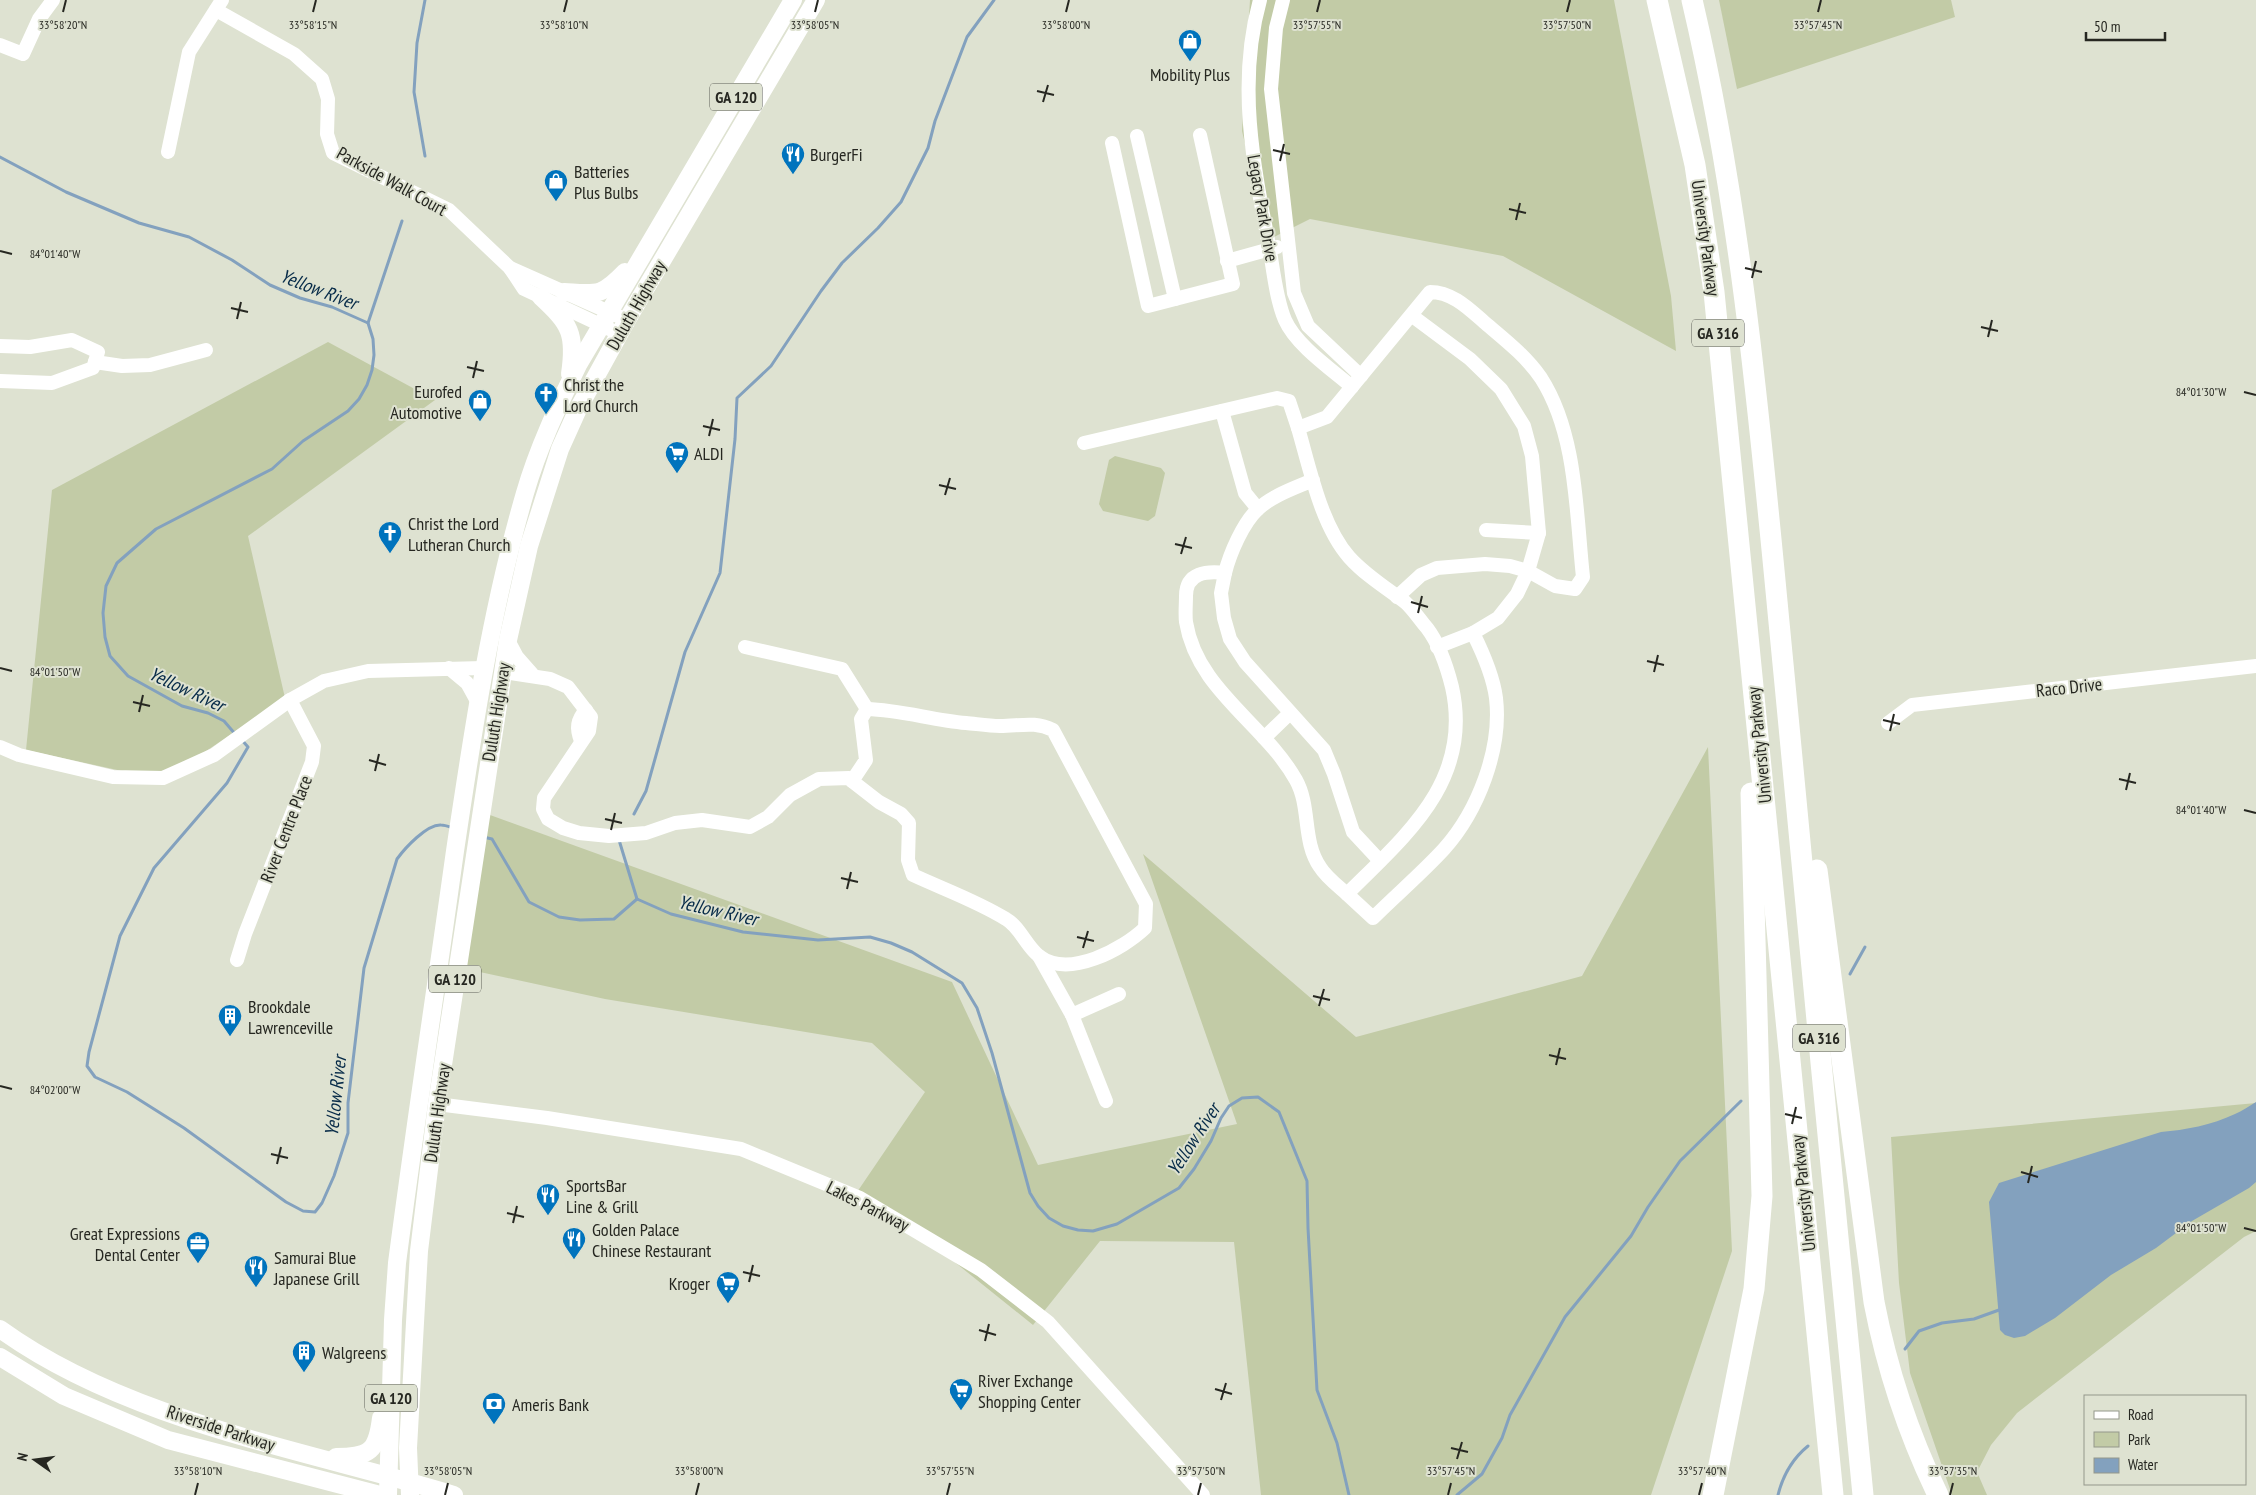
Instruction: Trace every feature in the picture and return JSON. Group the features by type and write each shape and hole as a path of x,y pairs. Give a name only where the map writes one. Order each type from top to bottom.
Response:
{"highway":[{"name":"University Parkway","path":"1657,0 1695,165 1706,232 1721,354 1833,1495"},
{"name":"University Parkway","path":"1692,0 1712,91 1740,259 1775,581 1863,1495"},
{"path":"1775,581 1789,633 1822,912 1874,1302 1896,1393 1911,1434 1938,1495"},
{"path":"1713,1495 1754,1289 1762,1196 1750,744 1752,671"}],"main road":[{"name":"Duluth Highway","path":"388,1495 392,1346 401,1235 461,804 483,668 504,570 526,492 554,415 569,384 644,252 793,0"},
{"name":"Duluth Highway","path":"409,1489 408,1448 419,1251 437,1104 508,640 529,546 560,450 578,409 623,327 816,0"},
{"path":"564,292 592,294 609,289 644,252"},
{"path":"541,297 563,317 571,335 573,354 569,384"},
{"path":"504,570 494,648 504,672"},
{"path":"483,668 490,691 480,769 486,777"},
{"name":"Riverside Parkway","path":"0,1329 68,1371 203,1425 388,1476 409,1489 449,1493"},
{"path":"317,1457 356,1457 370,1452 378,1440 392,1346"},
{"name":"Riverside Parkway","path":"0,1356 64,1396 133,1427 168,1440 380,1495"},
{"path":"133,1427 166,1428 217,1441 226,1438 231,1432"},
{"path":"408,1448 428,1480 449,1493"},
{"path":"322,1480 349,1495"}],"street":[{"path":"0,45 23,54 39,19 53,0"},
{"name":"Legacy Park Drive","path":"1260,0 1249,59 1247,90 1254,171 1285,320 1302,344 1357,381"},
{"name":"Legacy Park Drive","path":"1283,0 1276,28 1271,88 1294,293 1308,326 1357,381"},
{"path":"168,152 189,52 219,5"},
{"name":"Parkside Walk Court","path":"219,5 294,54 322,79 328,99 327,134 333,153 449,210 510,268"},
{"path":"1112,143 1148,306 1233,284 1200,135"},
{"path":"1137,136 1175,299"},
{"path":"1228,261 1288,243"},
{"path":"510,268 524,289 623,327"},
{"path":"510,268 564,292 606,319"},
{"path":"1298,428 1327,417 1430,292 1441,292 1460,301 1515,348 1540,378 1558,410 1570,457 1583,577 1575,589 1555,586 1528,571 1510,566 1484,564 1436,568 1421,575 1397,597"},
{"path":"1411,314 1470,359 1501,389 1524,426 1532,456 1539,533 1528,571 1517,594 1498,618 1473,633 1437,647"},
{"path":"0,346 30,347 72,340 98,352 94,368 52,383 0,381"},
{"path":"96,362 122,366 150,365 206,350"},
{"path":"1084,443 1277,398 1289,401 1329,526 1349,557 1376,582 1407,604 1429,630 1446,665 1454,699 1454,734 1450,764 1437,795 1413,829 1347,894"},
{"path":"1222,411 1246,492 1258,509"},
{"path":"1313,480 1275,497 1258,509 1232,548 1224,573 1222,593 1224,618 1230,639 1244,662 1324,750 1353,832 1380,861"},
{"path":"1486,530 1539,533"},
{"path":"1224,573 1207,570 1194,576 1186,590 1186,620 1191,643 1202,667 1224,697 1278,753 1296,780 1304,800 1309,840 1320,867 1373,918 1444,849 1460,829 1489,764 1496,731 1496,697 1484,656 1473,633"},
{"path":"508,640 517,657 532,674"},
{"path":"745,647 842,669 867,709"},
{"name":"Raco Drive","path":"1888,723 1912,705 2256,666"},
{"path":"449,668 467,683 478,703"},
{"path":"0,747 19,755 113,777 163,778 214,755 290,700 324,681 368,670 483,668"},
{"path":"504,672 532,674 568,687 586,710 579,718 577,732 582,741 544,798 543,809 548,819 563,828 608,836 646,833 675,823 702,820 730,826 750,827 768,817 790,795 819,779 851,779 879,802 901,814 909,823 908,860 912,875 1008,920 1039,956 1072,1015 1106,1101"},
{"name":"River Centre Place","path":"236,960 312,762 314,746 290,700"},
{"path":"851,779 866,760 861,719 867,709"},
{"path":"867,709 893,710 982,725 1001,726 1029,723 1045,726 1053,730 1146,904 1146,928 1132,941 1082,964 1064,964 1039,956"},
{"path":"1264,738 1290,714"},
{"path":"1072,1015 1119,994"},
{"name":"Lakes Parkway","path":"437,1104 547,1118 741,1149 860,1198 981,1270 1048,1322 1203,1495"}],"green space":[{"path":"1250,0 1614,0 1671,296 1676,351 1503,256 1310,219 1268,240 1242,131"},
{"path":"1719,0 1951,0 1955,17 1737,89"},
{"path":"328,342 435,400 248,536 285,698 163,780 26,750 52,490"},
{"path":"1115,456 1161,468 1165,473 1155,516 1148,521 1103,511 1099,504 1109,460"},
{"path":"1708,747 1732,1251 1651,1495 1261,1495 1234,1242 1100,1241 1033,1325 901,1219 853,1198 925,1092 872,1043 605,999 452,966 479,811 952,982 1038,1165 1237,1124 1143,854 1356,1037 1582,976"},
{"path":"2256,1103 2256,1231 2244,1237 2017,1413 1991,1445 1977,1472 1987,1495 1952,1495 1910,1373 1899,1283 1891,1137"}],"water":[{"path":"2256,1102 2256,1182 2192,1221 2156,1248 2111,1275 2055,1318 2025,1336 2014,1338 2005,1335 2000,1330 1989,1202 1999,1183 2161,1132 2208,1124 2238,1113"}],"waterway":[{"path":"425,0 417,43 414,92 425,156"},
{"path":"634,814 646,791 685,652 720,573 735,439 737,398 771,366 842,263 878,228 901,202 928,148 935,121 967,37 994,0"},
{"name":"Yellow River","path":"0,157 66,192 139,223 189,237 232,260 270,285 300,298 332,307 368,323 373,339 374,355 372,370 367,385 359,399 348,411 303,441 272,469 156,529 117,563 106,586 103,613 105,637 110,656 128,676 182,706 208,713 224,721 236,735"},
{"path":"368,323 402,221"},
{"name":"Yellow River","path":"241,739 248,747 227,783 154,868 120,936 89,1052 87,1066 95,1077 127,1092 184,1128 286,1202 303,1211 315,1212 322,1203 334,1176 348,1133 348,1103 364,968 397,859 411,843 429,828 441,825 453,828"},
{"name":"Yellow River","path":"483,837 492,839 529,902 559,917 580,920 614,919 637,899"},
{"path":"619,840 637,899"},
{"name":"Yellow River","path":"637,899 671,914 743,932 818,940 870,937 912,952 962,983 977,1008 992,1053 1030,1193 1049,1218 1063,1226 1093,1231 1117,1224 1179,1188 1194,1169 1229,1106 1242,1098 1258,1097 1279,1112 1307,1181 1317,1390 1337,1443 1349,1495"},
{"path":"1850,974 1865,947"},
{"path":"1457,1495 1482,1474 1502,1438 1510,1415 1565,1317 1631,1236 1648,1207 1680,1161 1741,1101"},
{"path":"1905,1349 1919,1331 1942,1323 1974,1319 1999,1310"},
{"path":"1778,1495 1789,1468 1797,1456 1808,1446"}],"place":[{"name":"Mobility Plus","path":"1190,62"},
{"name":"BurgerFi","path":"793,175"},
{"name":"Batteries Plus Bulbs","path":"556,202"},
{"name":"Christ the Lord Church","path":"546,415"},
{"name":"Eurofed Automotive","path":"480,422"},
{"name":"ALDI","path":"677,474"},
{"name":"Christ the Lord Lutheran Church","path":"390,554"},
{"name":"Brookdale Lawrenceville","path":"230,1037"},
{"name":"SportsBar Line & Grill","path":"548,1216"},
{"name":"Golden Palace Chinese Restaurant","path":"574,1260"},
{"name":"Great Expressions Dental Center","path":"198,1264"},
{"name":"Samurai Blue Japanese Grill","path":"256,1288"},
{"name":"Kroger","path":"728,1304"},
{"name":"Walgreens","path":"304,1373"},
{"name":"River Exchange Shopping Center","path":"961,1411"},
{"name":"Ameris Bank","path":"494,1425"}]}
